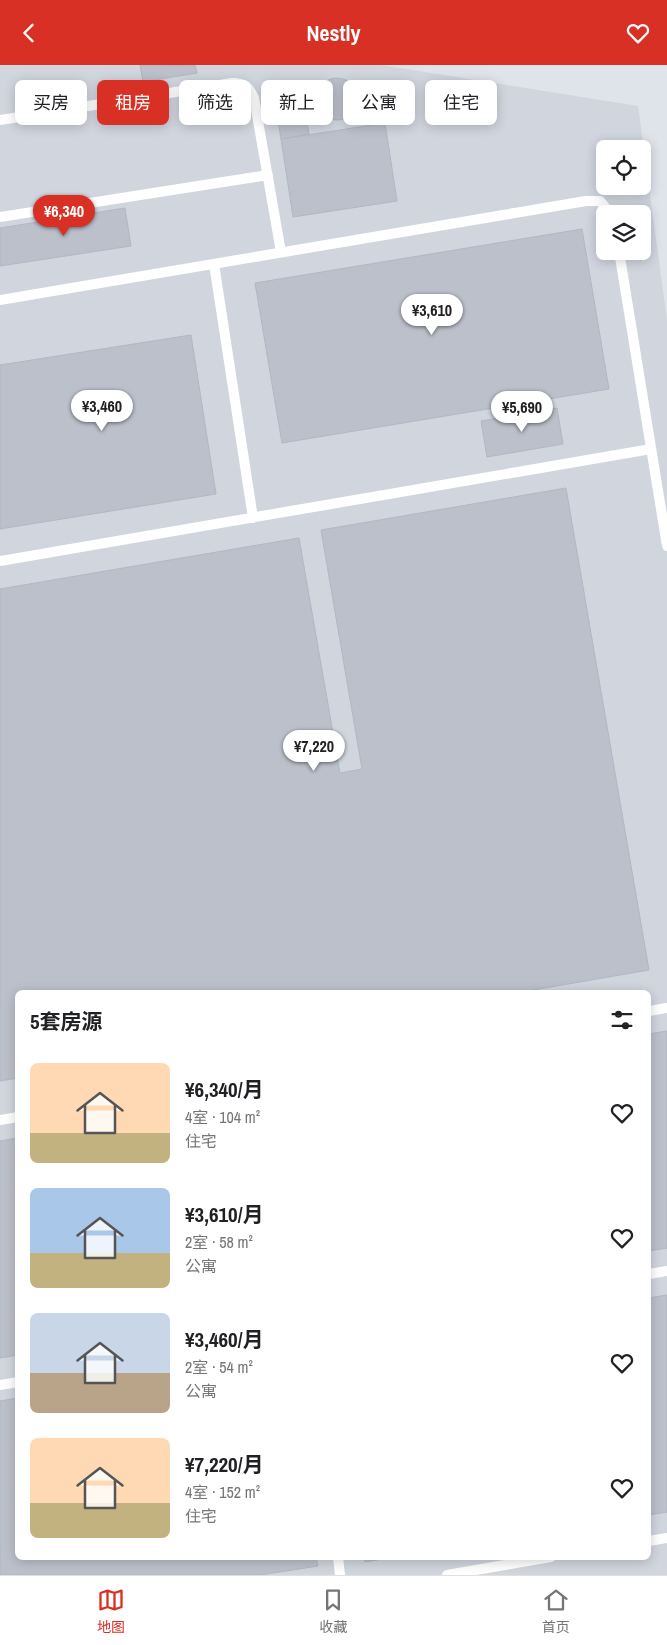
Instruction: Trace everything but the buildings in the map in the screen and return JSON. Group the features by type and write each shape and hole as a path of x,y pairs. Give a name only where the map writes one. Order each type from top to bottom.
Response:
{"lane":[{"path":"0,120 232,83 243,83 250,89 254,98 282,253"},
{"path":"0,217 268,175"},
{"path":"0,300 586,201 600,201 603,205"},
{"path":"620,260 667,546"},
{"path":"214,264 253,518"},
{"path":"0,561 651,449"},
{"path":"651,1011 667,1008"},
{"path":"0,1120 15,1118"},
{"path":"651,1274 667,1271"},
{"path":"0,1385 15,1382"},
{"path":"651,1541 667,1538"},
{"path":"338,1560 340,1575"},
{"path":"446,1575 534,1560"}],"shaded area":[{"path":"0,65 381,65 475,80 425,80 425,125 497,125 497,84 638,106 643,140 596,140 596,195 650,195 667,320 667,1575 0,1575"}]}
